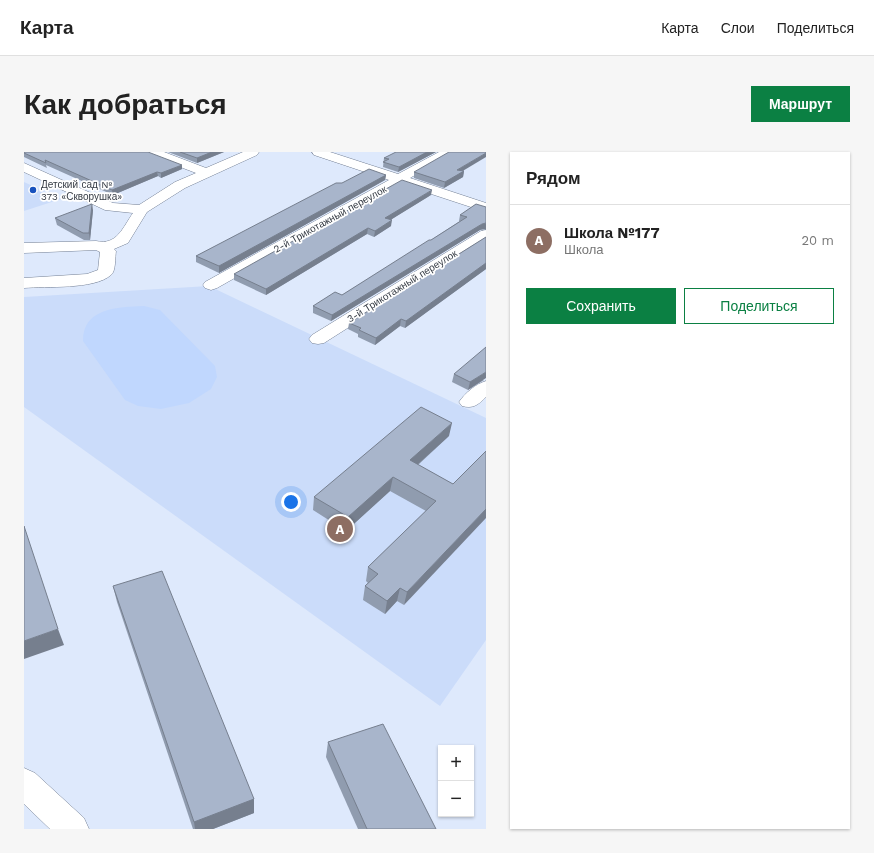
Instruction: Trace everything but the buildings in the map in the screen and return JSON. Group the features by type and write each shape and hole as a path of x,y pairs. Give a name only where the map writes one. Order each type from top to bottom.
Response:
{"street":[{"path":"153,152 207,173"},
{"path":"104,247 123,240 142,209 180,185 253,152"},
{"path":"318,152 486,208"},
{"name":"2-й Трикотажный переулок","path":"211,284 401,180 448,152"},
{"path":"24,167 110,207 142,209"},
{"name":"3-й Трикотажный переулок","path":"318,339 486,234"},
{"path":"24,248 96,244 104,247 108,251 105,272 99,276 90,279 24,283"},
{"path":"469,402 486,387"},
{"path":"24,783 73,829"}],"shaded area":[{"name":"Детский сад № 373 «Скворушка»","path":"24,182 61,199 24,211"},
{"path":"209,286 486,418 486,640 440,706 24,407 24,297"},
{"path":"144,306 160,310 215,366 217,377 211,389 189,403 161,409 138,406 125,400 83,341 85,330 89,322 95,316 113,309"}],"place":[{"name":"Детский сад № 373 «Скворушка»","path":"33,190"},
{"name":"Школа №177","path":"340,529"}]}
